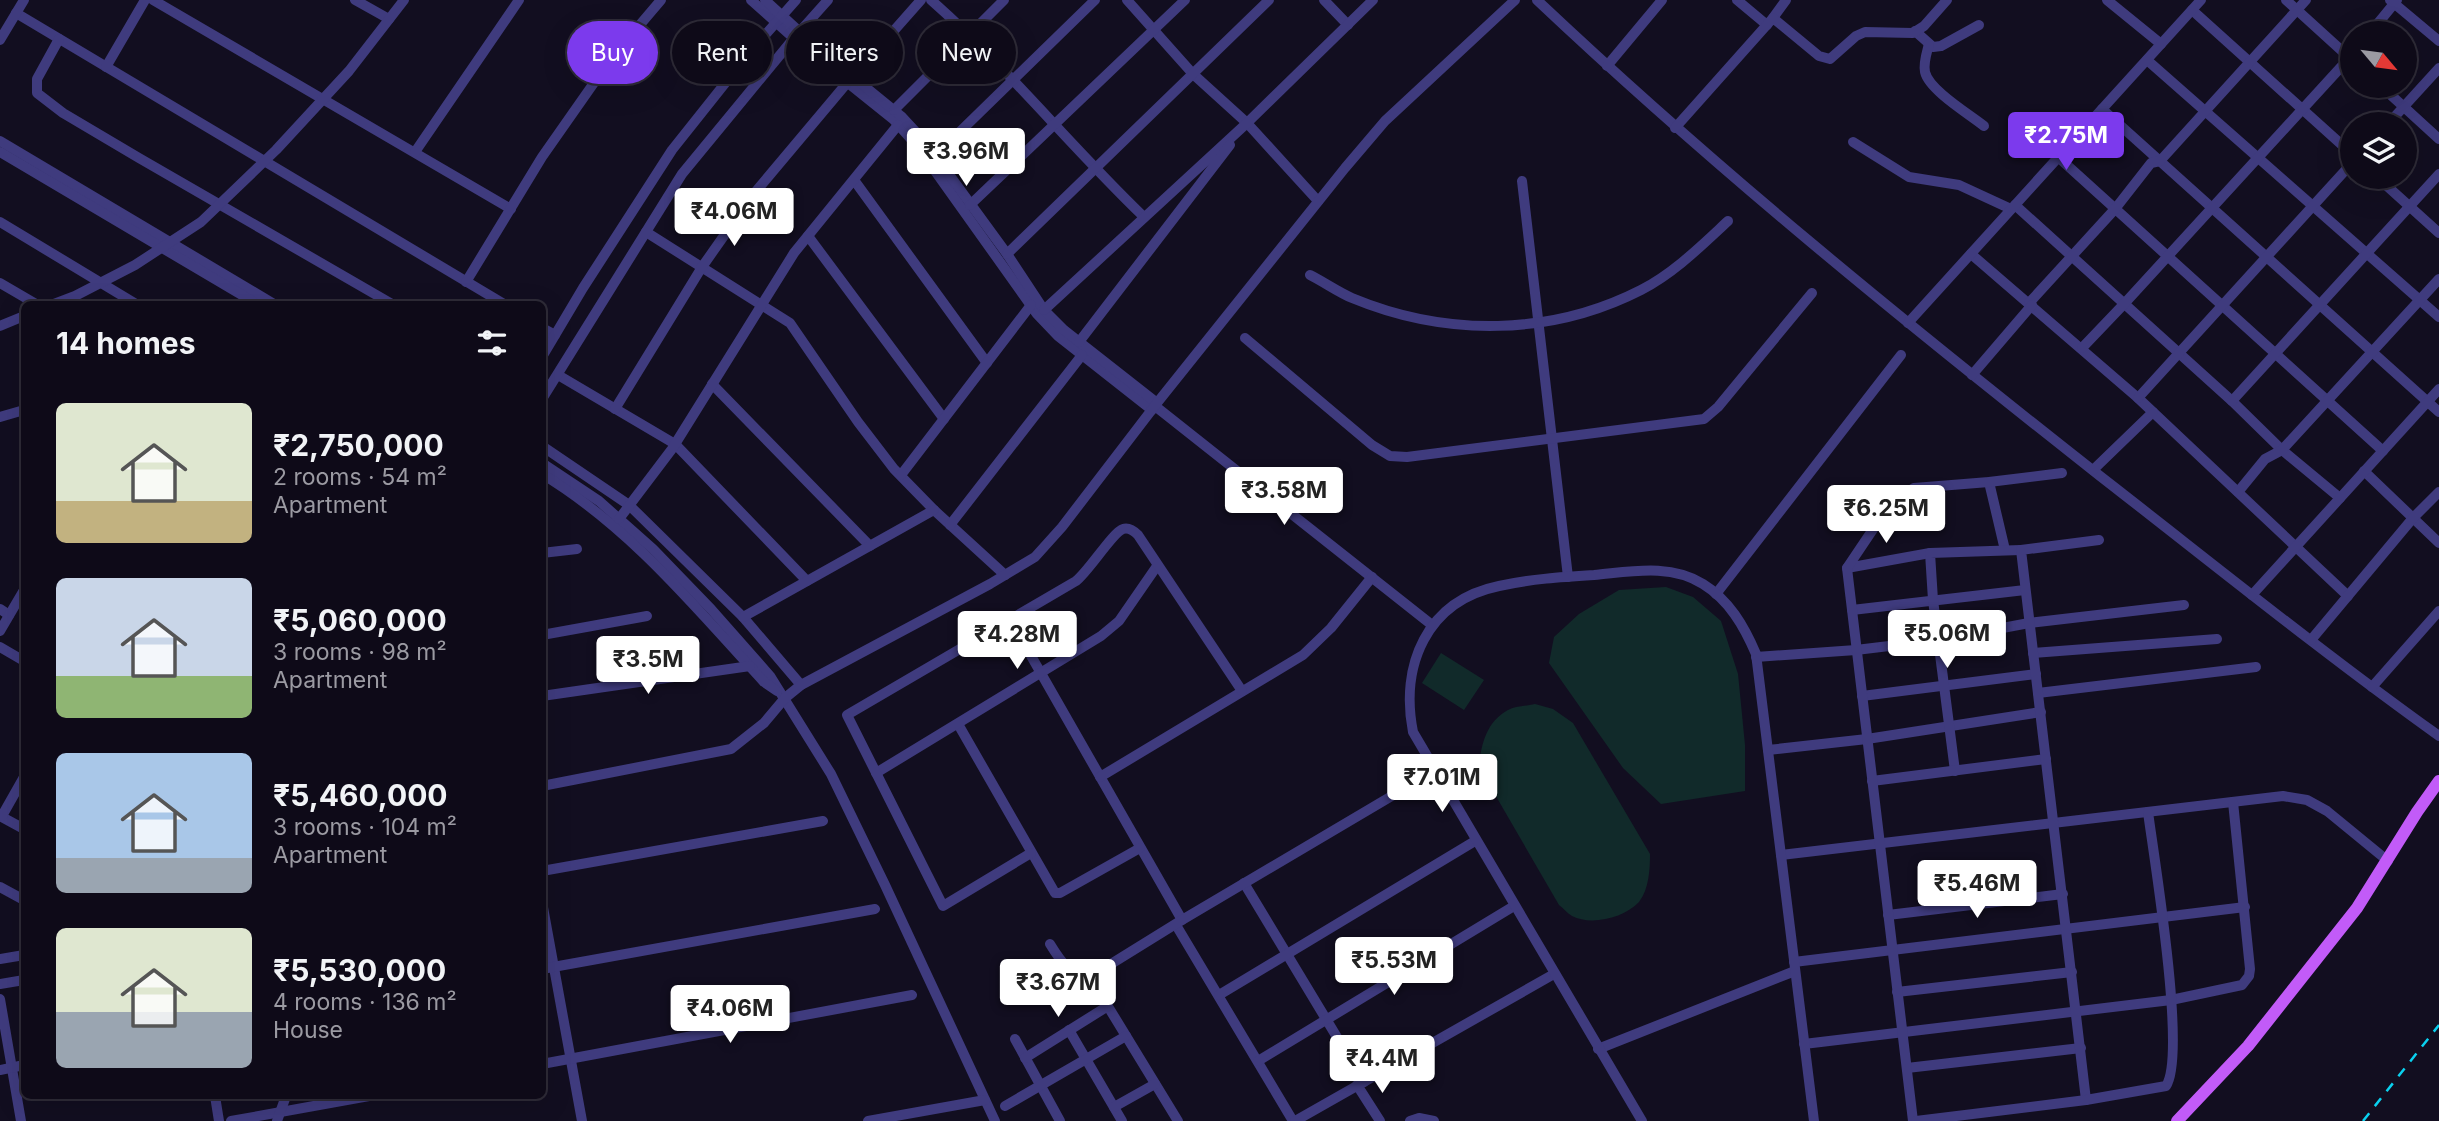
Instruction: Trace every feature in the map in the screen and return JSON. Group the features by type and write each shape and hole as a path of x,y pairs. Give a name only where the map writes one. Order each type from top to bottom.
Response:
{"main road":[{"path":"2177,1121 2248,1046 2357,908 2439,781"}],"street":[{"path":"0,40 24,0"},
{"path":"106,67 145,0"},
{"path":"153,0 511,208"},
{"path":"355,0 389,19"},
{"path":"61,301 135,265 201,222 324,99 404,0"},
{"path":"415,152 519,0"},
{"path":"466,282 542,157 610,60 661,0"},
{"path":"751,0 780,19"},
{"path":"765,0 786,25"},
{"path":"546,350 672,150 796,0"},
{"path":"809,21 828,0"},
{"path":"902,21 921,0"},
{"path":"931,0 955,21"},
{"path":"983,21 1004,0"},
{"path":"1016,77 1096,0"},
{"path":"1126,0 1193,74 1247,123 1318,201"},
{"path":"970,205 1185,0"},
{"path":"1007,254 1269,0"},
{"path":"1324,0 1348,25"},
{"path":"1044,310 1247,123 1373,0"},
{"path":"546,785 731,749 764,723 785,698 802,685 1035,557 1062,527 1318,201 1385,121 1515,0"},
{"path":"1537,0 1675,128 1908,323 2252,595 2439,736"},
{"path":"1607,66 1662,0"},
{"path":"1737,0 1819,56 1830,59 1856,36 1866,32 1915,32 1924,26 1947,0"},
{"path":"1675,128 1786,0"},
{"path":"2107,0 2161,44"},
{"path":"1908,323 2201,0"},
{"path":"2286,0 2340,48"},
{"path":"1972,375 2030,304 2115,209 2151,163 2160,160 2306,0"},
{"path":"2379,21 2394,1 2439,41"},
{"path":"2192,10 2340,143"},
{"path":"16,13 498,301"},
{"path":"1915,32 1935,47 1979,25"},
{"path":"60,39 37,79 37,93 63,113 387,301"},
{"path":"1929,44 1925,74 1936,89 1984,126"},
{"path":"546,393 682,174 786,48"},
{"path":"2147,60 2439,317"},
{"path":"2399,112 2439,68"},
{"path":"2082,348 2340,70"},
{"path":"615,409 702,267 752,196 847,84"},
{"path":"854,84 918,147 1031,305 1058,336 1155,406"},
{"path":"856,84 894,110 926,143 1044,310 1155,406 1432,625"},
{"path":"894,110 920,84"},
{"path":"935,156 1009,84"},
{"path":"1015,84 1095,170 1144,217"},
{"path":"2394,98 2439,139"},
{"path":"2102,109 2439,412"},
{"path":"1079,342 1247,123"},
{"path":"619,519 675,444 794,253 898,125"},
{"path":"0,141 252,301"},
{"path":"1853,142 1909,177 1959,185 2013,207 2179,353 2282,450 2340,498"},
{"path":"0,152 269,301"},
{"path":"2058,157 2383,451"},
{"path":"2232,401 2439,174"},
{"path":"2138,398 2340,176"},
{"path":"854,180 987,363"},
{"path":"1522,181 1568,577"},
{"path":"2391,189 2439,233"},
{"path":"1310,275 1351,298 1396,313 1441,323 1494,327 1539,324 1589,313 1643,289 1687,259 1728,220"},
{"path":"0,222 131,301"},
{"path":"646,232 790,323 858,422 901,475 934,510 1005,575"},
{"path":"808,236 944,419"},
{"path":"1971,254 2138,398 2348,596"},
{"path":"2238,492 2265,459 2282,450 2439,279"},
{"path":"0,283 31,301"},
{"path":"1245,338 1371,445 1390,456 1407,457 1704,419 1718,407 1812,293"},
{"path":"901,475 1031,305"},
{"path":"0,326 21,317"},
{"path":"546,330 555,335"},
{"path":"950,525 1082,355"},
{"path":"1716,594 1900,355"},
{"path":"558,374 675,444 807,581"},
{"path":"712,384 870,546"},
{"path":"2252,595 2439,389"},
{"path":"0,417 21,411"},
{"path":"2093,470 2153,412"},
{"path":"546,449 629,505 743,617 802,685"},
{"path":"546,466 599,501 653,549 770,676 831,774 995,1121"},
{"path":"2364,471 2439,543"},
{"path":"2062,473 1914,488 1899,497 1886,510 1847,568 1897,992 1915,1121 1989,1117 2166,1086 2172,1069 2171,1000 2148,812"},
{"path":"546,477 592,509 636,546 764,681 785,698"},
{"path":"1989,482 2006,550"},
{"path":"2311,640 2413,518 2439,492"},
{"path":"743,617 934,510"},
{"path":"1031,853 943,906 847,715 1087,573 1114,535 1122,529 1133,530 1138,535 1242,691"},
{"path":"1847,568 1930,553 2021,550 2099,540"},
{"path":"546,553 577,549"},
{"path":"2021,550 2087,1100"},
{"path":"1930,553 1933,600 1955,771"},
{"path":"876,773 1101,636 1119,621 1157,566"},
{"path":"1642,1121 1413,732 1409,713 1409,689 1418,650 1432,625 1448,609 1467,597 1496,586 1568,577 1669,571 1701,582 1716,594 1743,625 1756,657 1814,1121"},
{"path":"1100,777 1303,655 1331,628 1372,577"},
{"path":"1852,610 2025,590"},
{"path":"0,631 5,612 21,593"},
{"path":"1756,657 1856,650 1939,640 2029,623 2184,605"},
{"path":"2372,688 2439,611"},
{"path":"546,634 647,616"},
{"path":"1010,620 1140,848 1219,995 1294,1121 1554,974"},
{"path":"2033,653 2217,639"},
{"path":"0,647 21,659"},
{"path":"546,695 750,666"},
{"path":"2038,693 2256,667"},
{"path":"1862,696 2036,674"},
{"path":"1768,750 2040,712"},
{"path":"958,724 1053,892 1057,894 1140,848"},
{"path":"1872,781 2046,759"},
{"path":"1050,944 1069,970 1090,977 1434,771"},
{"path":"21,782 1,816 21,827"},
{"path":"1781,855 2283,796 2307,800 2327,811 2388,861"},
{"path":"1804,1044 2171,1000 2237,987 2245,982 2250,969 2233,802"},
{"path":"546,870 823,821"},
{"path":"1219,995 1475,841"},
{"path":"1244,883 1326,1020 1380,1121"},
{"path":"0,887 21,898"},
{"path":"1888,915 2063,894"},
{"path":"1258,1061 1514,906"},
{"path":"1598,1048 1795,967 1892,950 2245,907"},
{"path":"546,969 875,909"},
{"path":"546,924 582,1121"},
{"path":"0,959 21,956"},
{"path":"1897,992 2072,972"},
{"path":"1090,977 1178,1121"},
{"path":"0,984 21,980"},
{"path":"546,1063 912,995"},
{"path":"0,999 21,1121"},
{"path":"1025,1058 1108,1006"},
{"path":"1069,1030 1122,1121"},
{"path":"1005,1106 1126,1036"},
{"path":"1015,1039 1060,1121"},
{"path":"1907,1069 2081,1048"},
{"path":"0,1070 21,1066"},
{"path":"1114,1107 1155,1084"},
{"path":"215,1099 219,1121"},
{"path":"279,1116 285,1099"},
{"path":"232,1121 279,1116 356,1099"},
{"path":"868,1121 985,1100"},
{"path":"1410,1121 1419,1118 1434,1121"}],"green space":[{"path":"1666,587 1693,597 1721,621 1738,674 1745,745 1745,791 1661,804 1623,768 1549,663 1554,637 1579,614 1619,590"},
{"path":"1441,653 1484,680 1464,710 1422,683"},
{"path":"1535,704 1553,709 1573,723 1650,854 1648,879 1642,897 1633,908 1616,916 1598,920 1580,919 1570,915 1559,905 1479,767 1483,742 1494,721 1511,709"}],"railway":[{"path":"2363,1121 2439,1025"}]}
